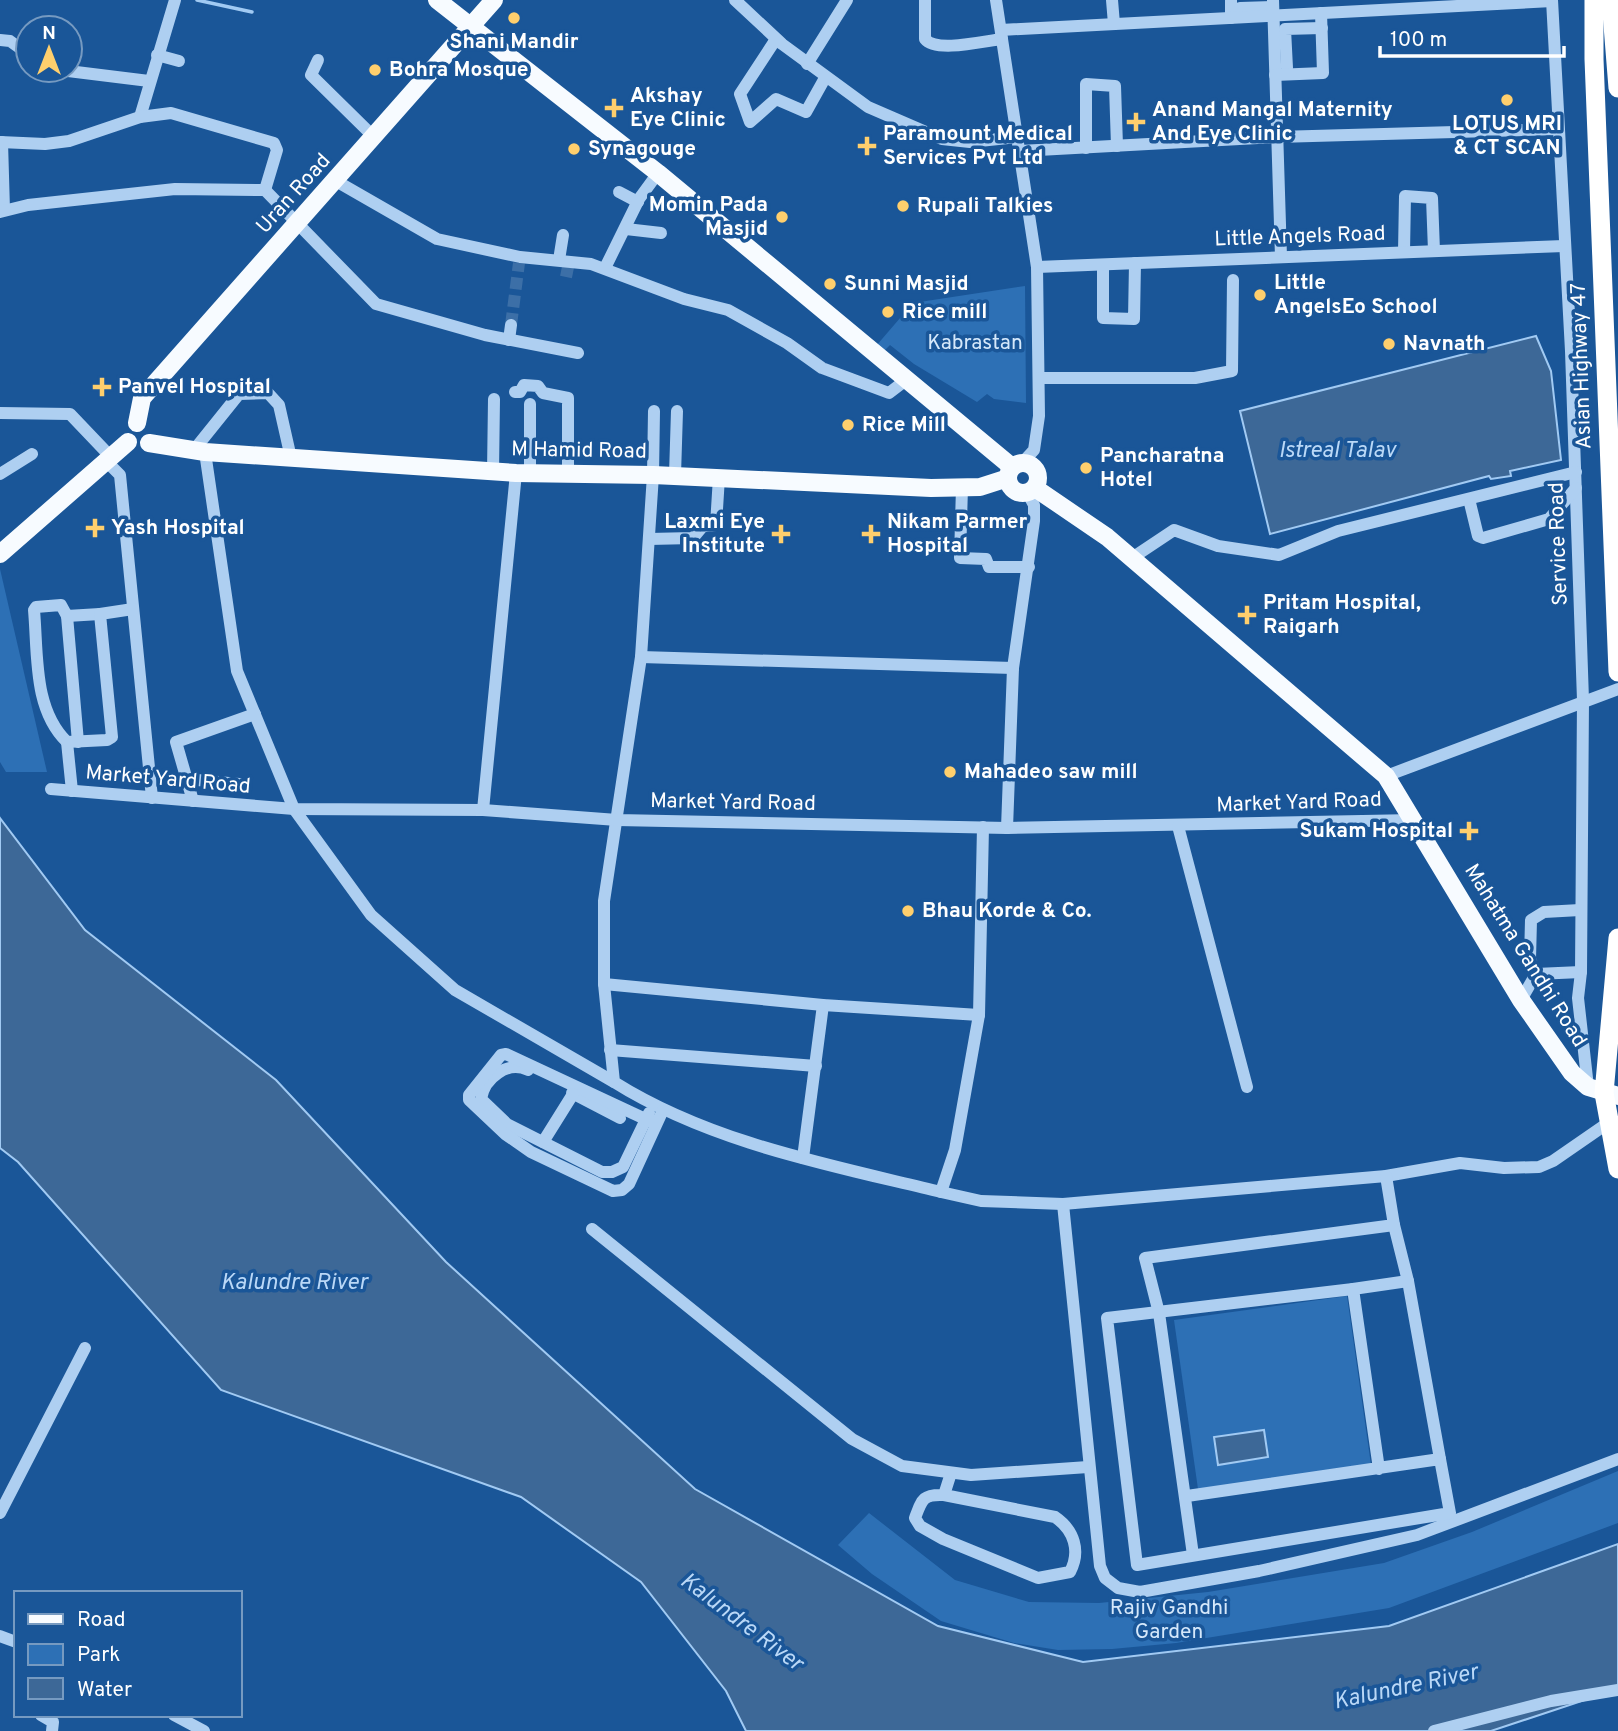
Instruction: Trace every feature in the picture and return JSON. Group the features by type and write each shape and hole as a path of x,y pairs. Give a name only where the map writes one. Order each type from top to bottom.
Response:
{"highway":[{"path":"1582,0 1594,59"},
{"path":"1594,0 1594,59"},
{"path":"1611,0 1618,88"},
{"name":"Asian Highway 47","path":"1594,59 1618,672"},
{"path":"1614,1145 1603,1092 1618,938"}],"main road":[{"path":"437,0 658,173 1014,469 1036,469 1039,479 1031,490"},
{"name":"Uran Road","path":"0,554 128,442 129,428 137,423 142,398 375,138 494,0"},
{"path":"128,442 141,447 149,443 149,429 137,423"},
{"name":"M Hamid Road","path":"149,443 200,451 493,472 653,474 962,487 980,487 1014,469"},
{"name":"Mahatma Gandhi Road","path":"1014,469 1014,490 1031,490 1107,537 1386,776 1415,820 1521,1000 1572,1073 1603,1092"}],"street":[{"path":"736,0 776,39 825,78 868,107 942,139 970,142 1018,136"},
{"path":"807,64 847,0"},
{"path":"925,0 925,38 928,43 938,47 1001,34 1114,24 1234,8 1271,7 1321,13 1403,4 1552,0"},
{"path":"996,0 1037,267 1040,416 1034,450 1014,469"},
{"path":"1112,0 1114,24"},
{"name":"Service Road","path":"1552,0 1576,472 1583,700 1581,972 1578,998 1603,1092"},
{"path":"141,117 149,81 174,2"},
{"path":"1271,7 1285,29 1277,137 1281,257"},
{"path":"1271,7 1281,71"},
{"path":"1281,71 1323,73 1321,13"},
{"path":"1285,29 1322,28"},
{"path":"776,39 740,94 750,122 776,99 806,112 825,78"},
{"path":"157,55 179,61"},
{"path":"318,60 311,75 375,138"},
{"path":"84,73 149,81"},
{"path":"1086,148 1086,84 1115,86 1117,146"},
{"path":"265,190 277,150 274,143 178,113 141,117 69,141 45,144 1,142 2,211 175,189 265,190 376,304 509,340 578,353"},
{"path":"1020,151 1277,137 1558,129"},
{"path":"605,268 638,202 658,173"},
{"path":"336,181 437,239 520,260 605,268 659,290 728,310 830,371 890,393 906,380"},
{"path":"619,192 638,202"},
{"path":"1404,252 1405,196 1433,198 1434,251"},
{"path":"626,229 661,233"},
{"path":"563,235 565,263"},
{"name":"Little Angels Road","path":"1037,267 1564,246"},
{"path":"1039,378 1195,378 1232,371 1233,280"},
{"path":"509,340 511,325"},
{"path":"515,392 520,392 524,386 538,386 543,393 568,398 568,474"},
{"path":"291,458 279,405 268,393 239,394 200,451 237,671 293,809 371,915 455,990 657,1108 803,1158 981,1201 1063,1204 1386,1176 1460,1163 1504,1168 1539,1167 1614,1145"},
{"path":"493,472 494,399"},
{"path":"482,810 530,404"},
{"path":"614,1082 604,984 604,901 641,657 653,474 654,411"},
{"path":"675,475 677,411"},
{"path":"0,413 69,414 120,475 152,798"},
{"path":"0,474 32,454"},
{"path":"1132,558 1174,530 1218,546 1279,555 1338,531 1576,472"},
{"path":"649,539 693,538 703,526 716,525 719,477"},
{"path":"962,487 957,555 960,558 986,559 989,567 1029,567"},
{"path":"1469,499 1478,536 1483,538 1549,519 1576,488"},
{"path":"1007,828 1013,668 1029,567 1034,505 1031,490"},
{"path":"72,791 72,742 67,616 61,605 36,607 34,610 44,710 54,729 72,742 107,740 112,737 100,614"},
{"path":"67,616 133,609"},
{"path":"641,657 1013,668"},
{"path":"1386,776 1583,700 1618,690"},
{"path":"193,801 176,742 178,739 255,714"},
{"path":"187,779 239,784"},
{"name":"Market Yard Road","path":"51,789 293,809 482,810 617,820 1007,828 1415,820"},
{"path":"1178,826 1247,1087"},
{"path":"941,1192 955,1150 979,1015 983,827"},
{"path":"1536,974 1530,959 1531,920 1545,912 1580,910"},
{"path":"1536,974 1581,972"},
{"path":"1521,1000 1536,974"},
{"path":"604,984 823,1005 979,1015"},
{"path":"803,1158 823,1005"},
{"path":"610,1050 816,1066"},
{"path":"651,1122 506,1054 501,1055 469,1095 469,1101 531,1152 613,1191 622,1190 629,1184 657,1108"},
{"path":"620,1118 522,1067 502,1069 488,1082 481,1099 489,1110 507,1124 602,1172 612,1172 623,1167 651,1122"},
{"path":"543,1142 573,1094"},
{"path":"1386,1176 1394,1225 1408,1281 1450,1513 1137,1565 1107,1318 1408,1281"},
{"path":"1063,1204 1100,1566 1105,1578 1118,1588 1140,1592 1259,1571 1417,1535 1618,1459"},
{"path":"1193,1555 1187,1496 1159,1313 1146,1258 1394,1225"},
{"path":"592,1229 852,1439 902,1466 971,1475 1088,1467"},
{"path":"1353,1289 1379,1469"},
{"path":"0,1513 85,1348"},
{"path":"1187,1496 1440,1459"},
{"path":"944,1495 951,1473"},
{"path":"928,1494 944,1495 1055,1517 1068,1526 1074,1538 1076,1560 1070,1572 1038,1578 919,1527 915,1518 922,1498 928,1494"},
{"path":"1434,1731 1551,1701 1618,1690"},
{"path":"44,1717 53,1722 52,1731"},
{"path":"178,1717 204,1731"}],"green space":[{"name":"Kabrastan","path":"1025,286 1026,403 994,399 987,394 977,402 914,364 890,345 882,353 876,346 913,303"},
{"path":"0,569 47,772 6,772 0,762"},
{"path":"1347,1296 1371,1465 1198,1489 1174,1320"},
{"name":"Rajiv Gandhi Garden","path":"1618,1471 1618,1523 1389,1608 1176,1643 1112,1649 1058,1650 1014,1643 941,1621 872,1574 838,1545 869,1513 955,1580 1029,1602 1099,1603 1208,1592 1384,1563 1472,1532"}],"water":[{"name":"Istreal Talav","path":"1536,336 1551,371 1561,460 1510,471 1511,476 1491,479 1489,476 1270,534 1240,411"},
{"name":"Kalundre River","path":"0,818 85,930 276,1080 446,1262 695,1489 938,1626 1083,1662 1389,1626 1618,1544 1618,1689 1491,1731 746,1731 726,1691 641,1582 521,1497 221,1390 18,1162 0,1148"},
{"path":"1264,1430 1268,1457 1218,1465 1214,1437"}],"waterway":[{"path":"197,0 252,12"}],"tunnel":[{"path":"511,325 519,263"},
{"path":"566,277 568,267"}],"place":[{"name":"Shani Mandir","path":"514,18"},
{"name":"Bohra Mosque","path":"375,70"},
{"name":"LOTUS MRI & CT SCAN","path":"1507,100"},
{"name":"Akshay Eye Clinic","path":"614,108"},
{"name":"Anand Mangal Maternity And Eye Clinic","path":"1136,122"},
{"name":"Paramount Medical Services Pvt Ltd","path":"867,146"},
{"name":"Synagouge","path":"574,149"},
{"name":"Rupali Talkies","path":"903,206"},
{"name":"Momin Pada Masjid","path":"782,217"},
{"name":"Sunni Masjid","path":"830,284"},
{"name":"Little AngelsEo School","path":"1260,295"},
{"name":"Rice mill","path":"888,312"},
{"name":"Navnath","path":"1389,344"},
{"name":"Panvel Hospital","path":"102,387"},
{"name":"Rice Mill","path":"848,425"},
{"name":"Pancharatna Hotel","path":"1086,468"},
{"name":"Yash Hospital","path":"95,528"},
{"name":"Laxmi Eye Institute","path":"781,534"},
{"name":"Nikam Parmer Hospital","path":"871,534"},
{"name":"Pritam Hospital, Raigarh","path":"1247,615"},
{"name":"Mahadeo saw mill","path":"950,772"},
{"name":"Sukam Hospital","path":"1469,831"},
{"name":"Bhau Korde & Co.","path":"908,911"}]}
